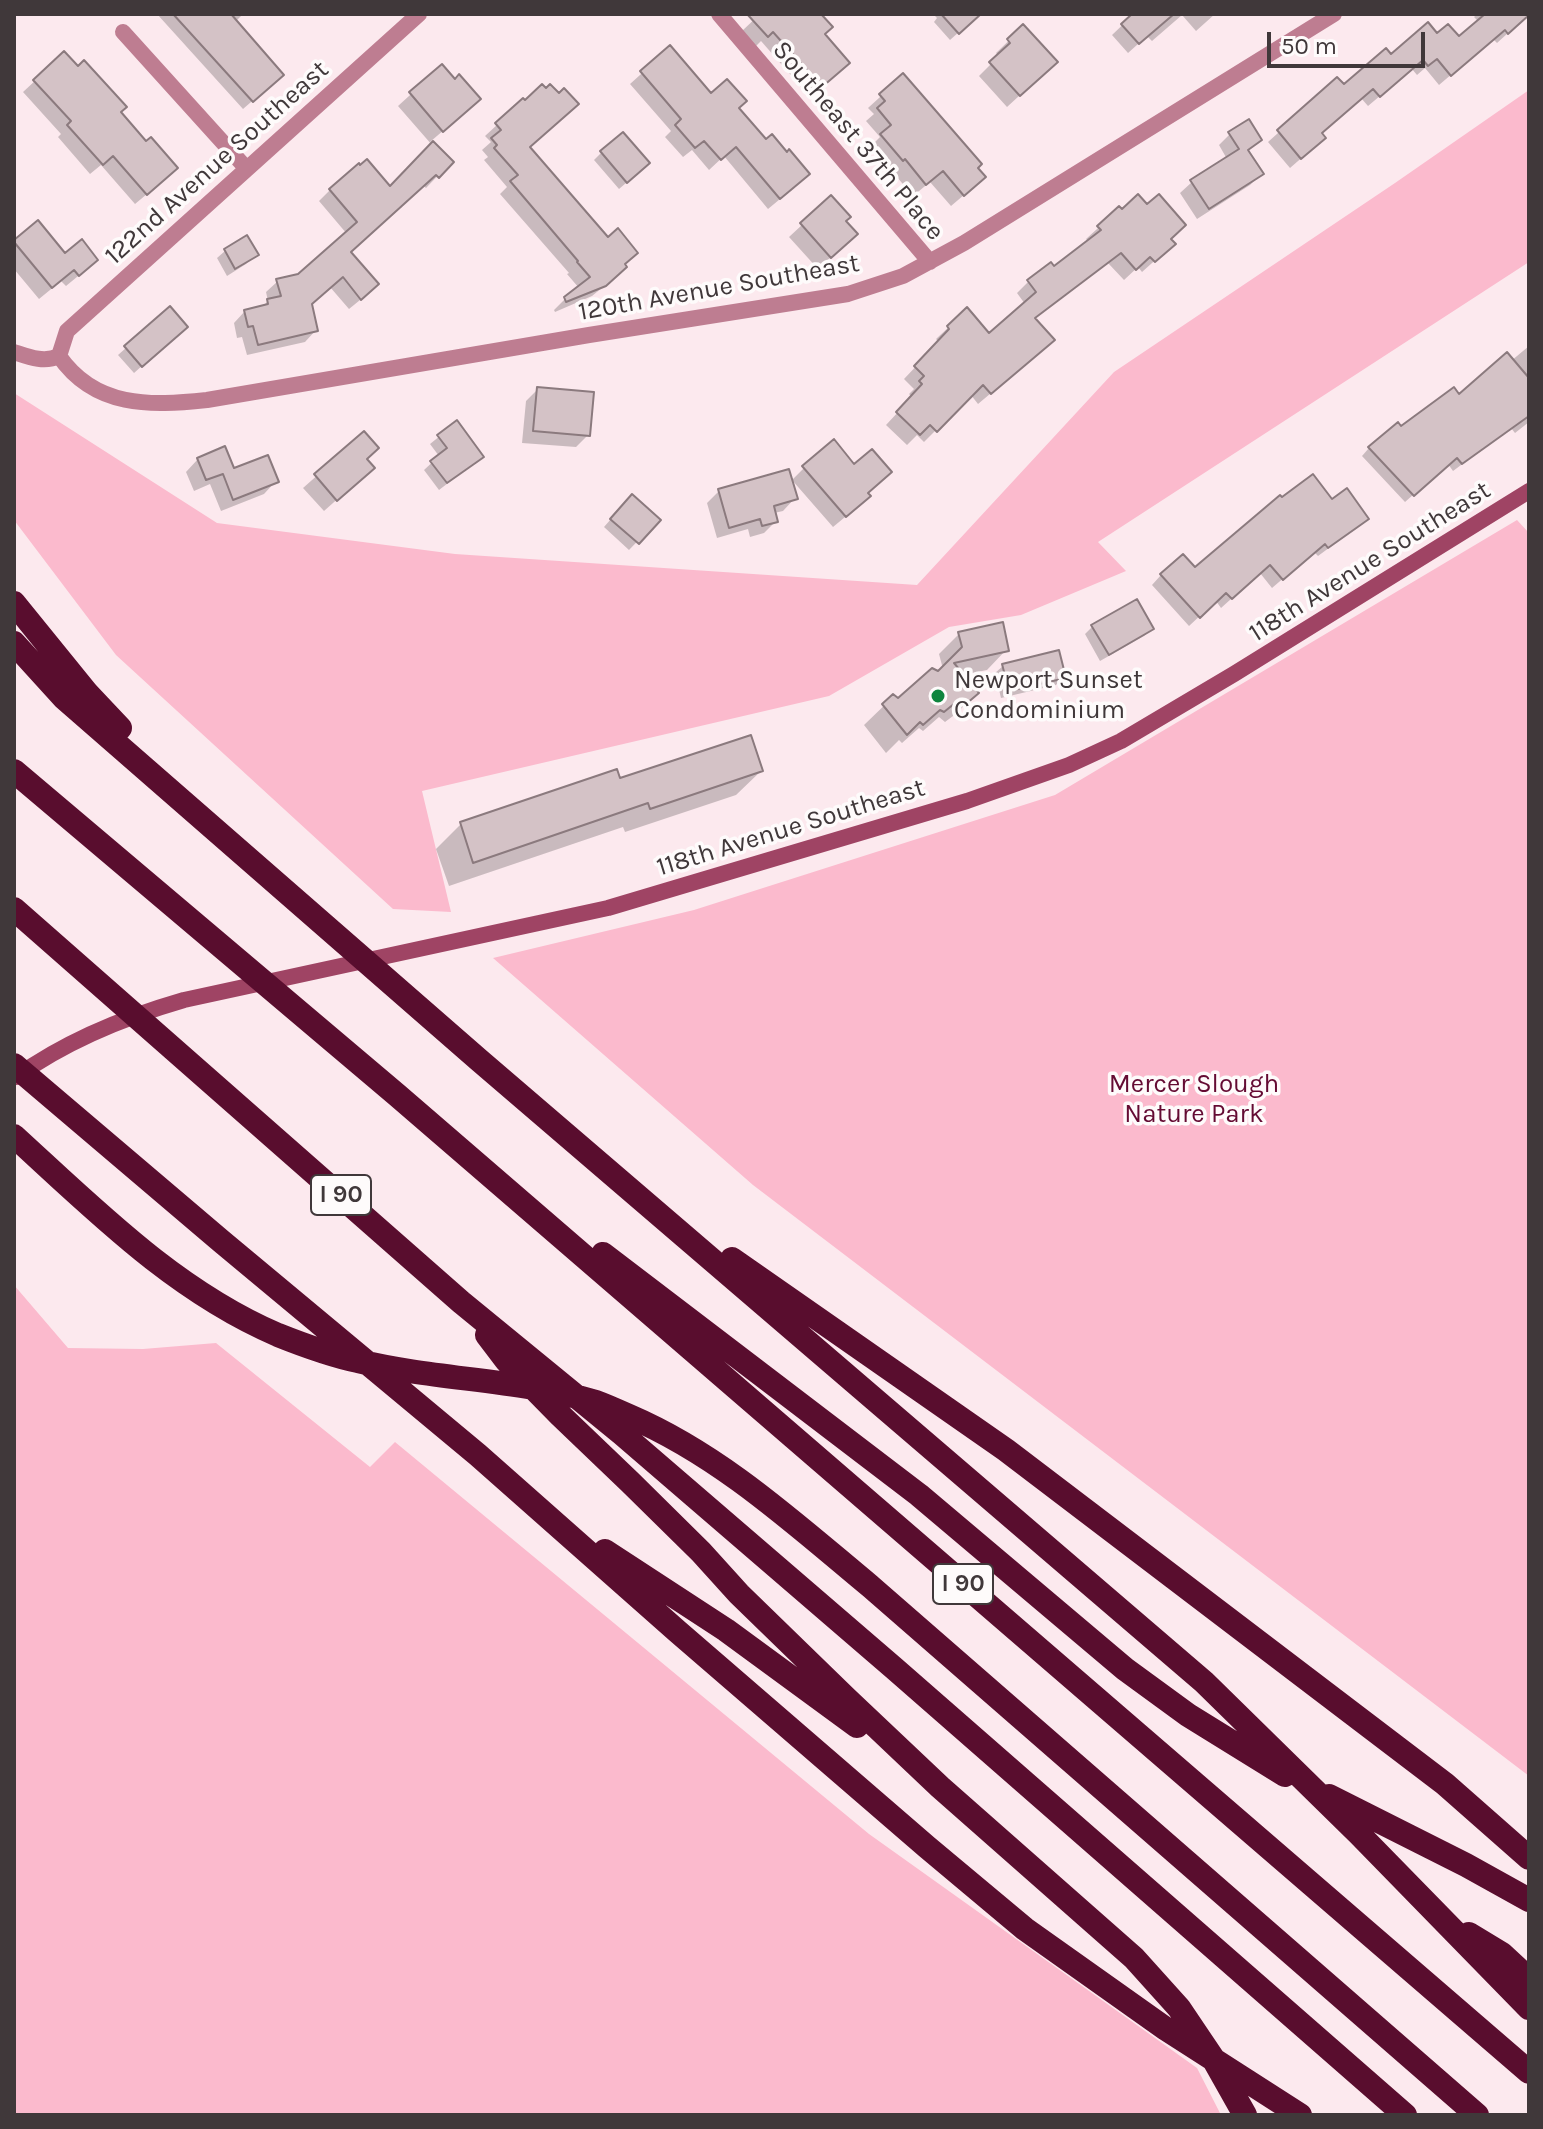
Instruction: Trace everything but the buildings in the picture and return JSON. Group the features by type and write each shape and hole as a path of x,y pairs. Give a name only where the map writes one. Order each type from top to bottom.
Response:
{"highway":[{"path":"14,603 87,693 208,824"},
{"path":"14,643 64,698 208,824 1204,1682 1359,1834 1529,2008"},
{"name":"I 90","path":"14,769 160,897 397,1095 1529,2072"},
{"name":"I 90","path":"14,909 461,1302 621,1433 827,1610 1405,2115"},
{"path":"14,1065 534,1504 1025,1929 1166,2029 1300,2115"},
{"path":"397,1095 919,1495 1125,1669 1188,1715 1283,1774 1411,1836 1529,1900"},
{"path":"14,1136 108,1222 168,1271 221,1306 278,1335 359,1361 551,1391 598,1403 652,1426 698,1451 789,1519 870,1586 1477,2115"},
{"path":"582,1149 703,1239 1006,1450 1445,1784 1529,1858"},
{"path":"461,1302 506,1360 788,1642 940,1787 1134,1958 1179,2008 1214,2060 1245,2115"},
{"path":"534,1504 726,1630 940,1787"},
{"path":"1437,1914 1502,1954 1529,1979"}],"street":[{"name":"122nd Avenue Southeast","path":"59,356 67,331 419,14"},
{"name":"Southeast 37th Place","path":"719,14 930,262"},
{"name":"120th Avenue Southeast","path":"59,356 71,374 94,389 130,401 164,404 207,400 848,294 903,276 977,236 1334,14"},
{"path":"123,32 246,168"},
{"path":"14,352 34,358 52,359 59,356"},
{"name":"118th Avenue Southeast","path":"14,1078 41,1059 144,1011 608,908 967,801 1069,765 1121,741 1221,682 1529,491"}],"green space":[{"path":"1529,90 1529,262 1098,542 1126,571 1021,615 949,627 829,696 422,791 451,912 393,909 116,655 14,520 14,393 217,523 455,554 917,585 1114,372"},
{"name":"Mercer Slough Nature Park","path":"1517,520 1529,533 1529,1776 753,1185 493,958 694,910 1055,795"},
{"path":"14,1285 68,1348 143,1349 216,1343 370,1467 395,1442 869,1834 1197,2068 1221,2115 14,2115"}],"place":[{"name":"Newport Sunset Condominium","path":"938,696"}]}
